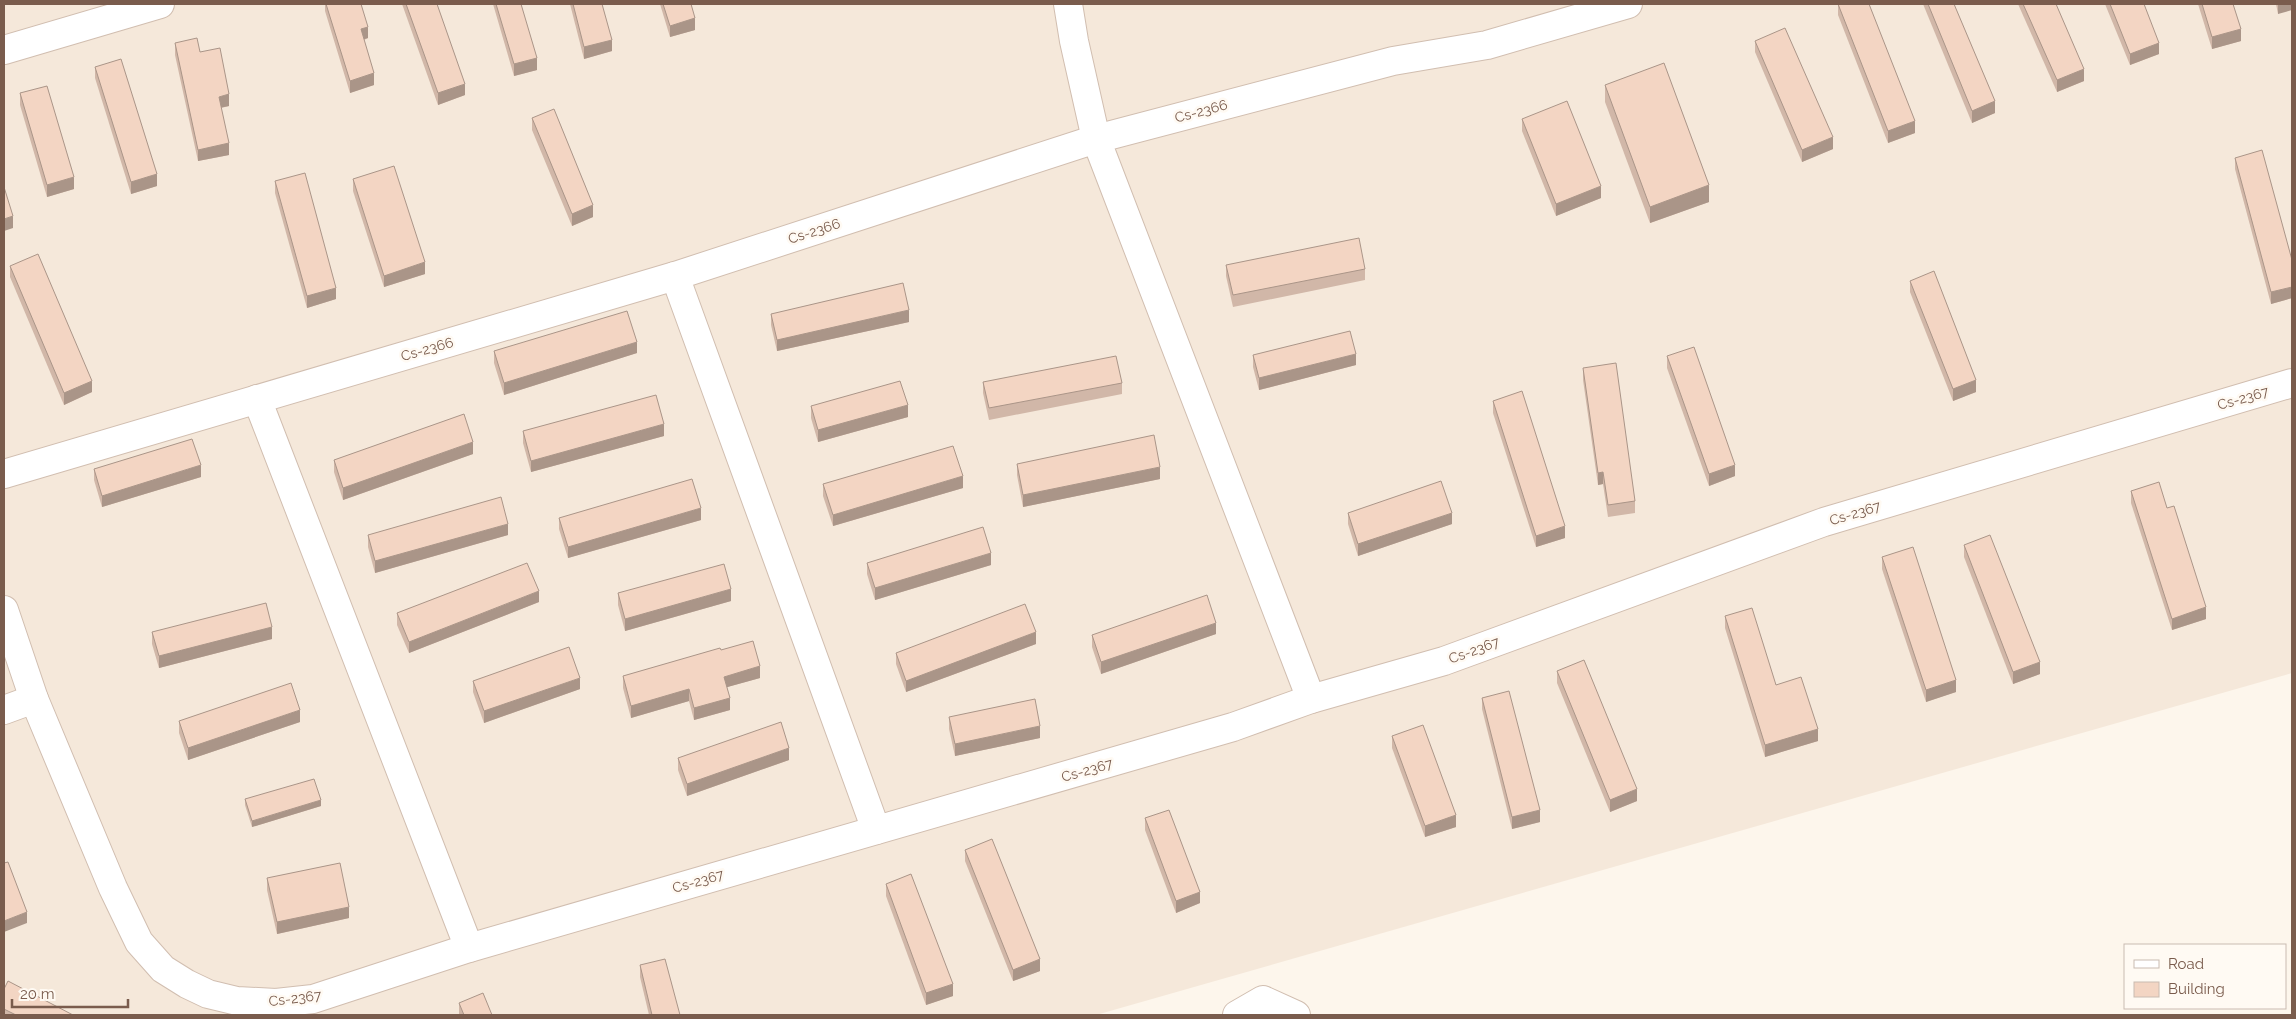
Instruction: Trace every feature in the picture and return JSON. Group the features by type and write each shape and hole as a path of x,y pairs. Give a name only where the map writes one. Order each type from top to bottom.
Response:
{"street":[{"path":"4,50 160,4"},
{"path":"1068,4 1074,41 1096,139 1311,699"},
{"name":"Cs-2366","path":"4,474 675,276 1096,139 1393,61 1487,45 1628,4"},
{"path":"675,276 876,830"},
{"name":"Cs-2367","path":"4,610 34,699 113,888 139,942 163,969 208,994 237,1001 276,1002 313,999 469,948 1232,727 1311,699 1444,661 1824,522 2292,383"},
{"path":"257,399 469,948"},
{"path":"4,710 34,699"},
{"path":"1237,1015 1262,1000 1296,1015"}],"shaded area":[{"path":"4,4 2292,4 2292,673 1096,1015 4,1015"}],"building":[{"path":"326,4 361,4 368,27 361,29 374,73 350,81"},
{"path":"406,4 437,4 465,84 438,93"},
{"path":"496,4 521,4 537,58 514,64"},
{"path":"573,4 602,4 612,40 584,47"},
{"path":"663,4 691,4 695,18 670,26"},
{"path":"1838,4 1869,4 1915,121 1888,131"},
{"path":"1928,4 1954,4 1995,101 1972,111"},
{"path":"2023,4 2056,4 2084,69 2057,80"},
{"path":"2110,4 2144,4 2159,43 2130,54"},
{"path":"2202,4 2233,4 2241,29 2212,37"},
{"path":"1785,28 1833,137 1802,150 1755,41"},
{"path":"197,38 200,52 220,48 229,94 219,97 229,143 198,150 175,43"},
{"path":"121,59 157,174 131,182 95,67"},
{"path":"1664,63 1709,185 1650,207 1605,85"},
{"path":"47,86 74,177 47,185 20,93"},
{"path":"1567,101 1601,186 1556,204 1522,119"},
{"path":"554,109 593,205 572,214 532,118"},
{"path":"2262,150 2292,260 2292,287 2271,292 2235,158"},
{"path":"394,166 425,262 384,276 353,179"},
{"path":"305,173 336,288 307,296 275,181"},
{"path":"4,187 13,216 4,219"},
{"path":"1359,238 1365,269 1233,295 1226,265"},
{"path":"38,254 92,381 64,393 10,266"},
{"path":"1934,271 1976,380 1953,389 1910,281"},
{"path":"903,283 909,310 777,340 771,314"},
{"path":"627,311 637,342 504,383 494,351"},
{"path":"1350,331 1356,354 1259,378 1253,355"},
{"path":"1694,347 1735,465 1709,474 1667,356"},
{"path":"1116,356 1122,383 989,408 983,382"},
{"path":"1616,363 1635,501 1608,505 1603,472 1598,473 1583,368"},
{"path":"900,381 908,405 818,430 811,406"},
{"path":"1522,391 1565,526 1536,536 1493,401"},
{"path":"656,395 664,424 531,461 523,431"},
{"path":"464,414 473,442 343,488 334,460"},
{"path":"1154,435 1160,467 1023,495 1017,464"},
{"path":"192,439 201,465 102,496 94,469"},
{"path":"953,446 963,476 833,515 823,484"},
{"path":"692,479 701,508 568,547 559,518"},
{"path":"1441,481 1452,513 1358,544 1348,513"},
{"path":"2159,482 2167,508 2174,506 2206,607 2172,619 2131,491"},
{"path":"501,497 508,524 375,561 368,535"},
{"path":"983,527 991,553 875,588 867,563"},
{"path":"1990,535 2040,662 2013,672 1964,545"},
{"path":"1913,547 1956,680 1926,690 1882,557"},
{"path":"527,563 539,591 409,642 397,613"},
{"path":"724,564 731,589 625,619 618,593"},
{"path":"1207,595 1216,623 1101,662 1092,635"},
{"path":"266,603 272,627 159,656 152,632"},
{"path":"1025,604 1036,632 906,681 896,653"},
{"path":"1752,608 1776,685 1801,677 1818,729 1765,745 1725,616"},
{"path":"753,641 760,666 724,677 730,698 694,708 689,689 631,706 623,676 720,648 721,650"},
{"path":"569,647 580,678 484,711 473,681"},
{"path":"1584,660 1637,789 1610,800 1557,671"},
{"path":"291,683 300,710 188,748 179,721"},
{"path":"1509,691 1540,810 1512,817 1482,698"},
{"path":"1035,699 1040,726 955,744 949,717"},
{"path":"781,722 789,748 687,784 678,758"},
{"path":"1423,725 1456,815 1425,826 1392,736"},
{"path":"314,779 321,800 252,821 245,799"},
{"path":"1169,810 1200,892 1176,901 1145,818"},
{"path":"992,839 1040,959 1013,970 965,850"},
{"path":"8,862 27,912 4,921 4,863"},
{"path":"340,863 349,907 277,922 267,878"},
{"path":"911,874 953,984 926,993 886,884"},
{"path":"665,959 680,1015 652,1015 640,965"},
{"path":"8,981 73,1015 16,1015 4,1009 4,989"},
{"path":"483,993 492,1015 464,1015 459,1003"}]}
